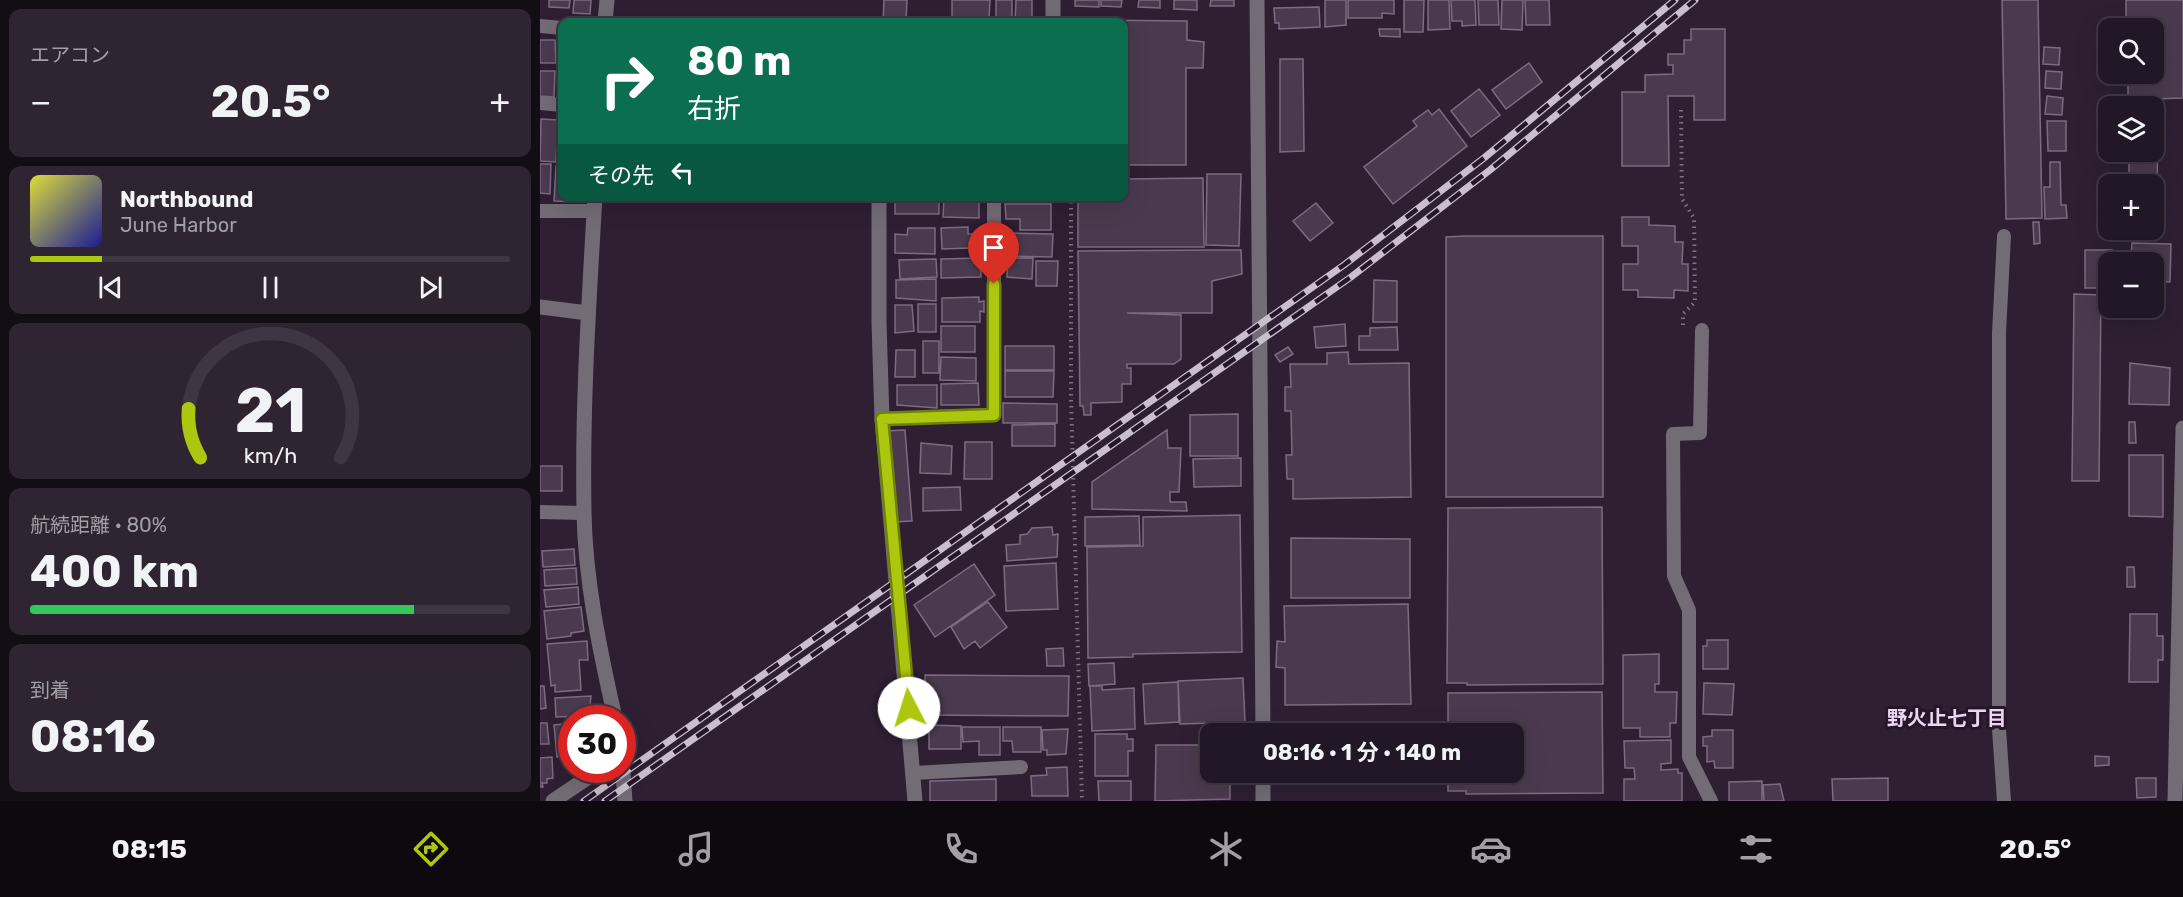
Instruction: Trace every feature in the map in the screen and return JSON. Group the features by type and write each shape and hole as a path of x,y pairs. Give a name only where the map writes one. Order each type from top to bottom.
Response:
{"street":[{"path":"605,18 607,0"},
{"path":"1053,0 1053,18"},
{"path":"1257,0 1263,723"},
{"path":"879,201 882,419 915,801"},
{"path":"595,204 588,313 584,513 597,635 612,705"},
{"path":"540,307 588,313"},
{"path":"2175,801 2183,428"},
{"path":"553,801 580,783"},
{"path":"624,783 625,801"},
{"path":"1263,783 1263,801"}],"lane":[{"path":"540,26 558,28"},
{"path":"540,104 558,105"},
{"path":"882,419 994,415 994,201"},
{"path":"540,211 595,204"},
{"path":"2004,236 1999,333 1999,729 2004,801"},
{"path":"1701,330 1700,433 1673,434 1674,576 1689,610 1689,757 1711,801"},
{"path":"540,512 584,513"},
{"path":"914,773 1022,767"}],"path":[{"path":"1681,110 1682,200 1694,218 1695,302 1683,314 1683,326"},
{"path":"1071,201 1071,408 1082,801"}],"building":[{"path":"549,0 570,0 569,8 549,7"},
{"path":"574,0 591,0 590,14 573,13"},
{"path":"884,0 907,0 906,18 883,18"},
{"path":"952,0 990,0 989,18 952,18"},
{"path":"996,0 1012,0 1012,18 996,18"},
{"path":"1016,0 1032,0 1032,18 1015,18"},
{"path":"1075,0 1099,0 1099,7 1075,6"},
{"path":"1101,0 1122,0 1121,7 1101,6"},
{"path":"1139,0 1160,0 1160,8 1138,7"},
{"path":"1174,0 1197,0 1197,10 1174,9"},
{"path":"1211,0 1234,0 1234,6 1210,6"},
{"path":"1325,0 1346,0 1346,25 1325,27"},
{"path":"1348,0 1394,0 1394,14 1382,13 1382,18 1348,18"},
{"path":"1404,0 1424,0 1423,32 1404,32"},
{"path":"1428,0 1449,0 1450,29 1428,30"},
{"path":"1451,0 1475,0 1476,25 1462,26 1462,21 1452,21"},
{"path":"1478,0 1498,0 1499,25 1479,25"},
{"path":"1502,0 1523,0 1522,30 1501,29"},
{"path":"1525,0 1549,0 1550,25 1526,25"},
{"path":"2002,0 2038,0 2042,218 2006,219"},
{"path":"2126,0 2183,0 2183,98 2128,96 2128,84 2164,84 2164,18 2126,18"},
{"path":"1319,7 1320,27 1279,29 1279,23 1275,23 1274,8"},
{"path":"1128,20 1187,21 1187,40 1204,42 1203,68 1186,68 1186,165 1128,165"},
{"path":"1379,29 1400,29 1400,37 1380,36"},
{"path":"1691,29 1725,29 1725,120 1694,120 1694,96 1668,96 1669,166 1622,166 1622,92 1645,92 1645,75 1673,74 1673,65 1668,65 1668,54 1684,54 1684,40 1691,40"},
{"path":"540,40 555,40 556,63 540,63"},
{"path":"2044,47 2060,48 2059,65 2043,64"},
{"path":"1280,59 1303,59 1304,151 1280,152"},
{"path":"1529,63 1542,82 1506,109 1492,90"},
{"path":"540,71 555,71 554,97 540,96"},
{"path":"2046,71 2062,72 2061,89 2045,88"},
{"path":"1479,89 1500,115 1471,137 1451,111"},
{"path":"2047,96 2063,98 2062,115 2045,114"},
{"path":"1439,109 1467,146 1393,204 1364,167 1417,126 1413,121 1428,110 1432,115"},
{"path":"541,119 558,120 556,162 540,161"},
{"path":"2047,121 2066,121 2066,151 2048,151"},
{"path":"2050,162 2060,162 2061,205 2066,205 2067,218 2045,219 2044,187 2050,187"},
{"path":"2129,162 2157,162 2157,174 2129,174"},
{"path":"540,164 551,164 550,194 540,193"},
{"path":"556,166 558,166 558,201 580,202 554,201"},
{"path":"1207,174 1241,174 1239,246 1206,245"},
{"path":"1203,178 1204,247 1078,247 1078,201 1128,201 1128,179"},
{"path":"895,201 939,201 939,214 895,214"},
{"path":"944,201 979,201 979,218 943,217"},
{"path":"1316,203 1333,223 1310,241 1293,221"},
{"path":"1005,204 1051,204 1051,230 1020,230 1020,219 1006,219"},
{"path":"1622,217 1649,217 1649,225 1675,226 1675,242 1683,242 1682,264 1688,264 1688,291 1674,290 1674,298 1638,297 1638,290 1623,290 1623,264 1638,264 1638,246 1622,246"},
{"path":"2033,222 2039,222 2040,243 2034,244"},
{"path":"968,227 968,234 985,234 986,252 970,252 970,248 942,249 941,228"},
{"path":"908,228 935,228 935,254 895,253 895,234 907,235"},
{"path":"1008,233 1053,234 1052,257 1008,256"},
{"path":"1603,236 1603,497 1446,497 1446,237"},
{"path":"2132,243 2171,244 2170,282 2164,282 2164,252 2132,252"},
{"path":"1241,250 1242,274 1212,281 1212,313 1127,313 1181,315 1181,359 1174,364 1127,364 1127,368 1131,368 1131,384 1122,384 1122,402 1091,403 1091,415 1084,415 1083,406 1080,406 1078,251"},
{"path":"2085,250 2112,250 2112,252 2098,252 2098,288 2085,288"},
{"path":"980,258 981,277 941,278 941,259"},
{"path":"1008,258 1033,258 1032,279 1007,277"},
{"path":"936,259 937,277 900,279 899,260"},
{"path":"1036,261 1058,261 1057,286 1036,286"},
{"path":"936,279 936,301 896,298 896,280"},
{"path":"1374,280 1397,281 1397,322 1373,322"},
{"path":"2074,294 2098,295 2098,318 2101,318 2099,481 2072,481"},
{"path":"979,297 979,302 984,301 984,312 980,311 980,322 942,322 942,298"},
{"path":"918,304 936,304 936,332 918,332"},
{"path":"895,305 912,305 914,331 895,333"},
{"path":"1345,324 1346,346 1316,348 1314,327"},
{"path":"941,326 975,326 975,352 941,352"},
{"path":"1397,327 1398,350 1359,350 1359,336 1370,336 1370,328"},
{"path":"923,341 939,341 939,373 923,373"},
{"path":"1005,346 1054,346 1054,370 1005,370"},
{"path":"1288,347 1293,354 1280,362 1275,355"},
{"path":"896,350 915,350 915,377 895,377"},
{"path":"1348,352 1349,364 1409,363 1411,497 1293,499 1293,479 1287,479 1286,455 1292,455 1291,411 1285,411 1285,387 1291,387 1290,364 1327,364 1327,353"},
{"path":"941,357 976,358 976,381 940,380"},
{"path":"2130,363 2170,368 2169,405 2129,404"},
{"path":"1005,371 1054,371 1053,397 1005,397"},
{"path":"978,383 979,405 941,405 941,384"},
{"path":"897,385 937,385 937,408 897,405"},
{"path":"1003,403 1057,404 1057,423 1003,423"},
{"path":"1238,414 1238,456 1190,456 1190,415"},
{"path":"2129,422 2135,422 2136,443 2129,443"},
{"path":"1055,424 1055,446 1012,446 1012,425"},
{"path":"905,430 912,521 892,522 885,431"},
{"path":"1167,430 1168,448 1181,448 1179,492 1170,492 1170,502 1186,502 1187,511 1092,509 1092,482"},
{"path":"965,442 992,442 992,479 964,479"},
{"path":"921,443 952,446 951,474 920,473"},
{"path":"2129,455 2163,455 2163,517 2129,516"},
{"path":"1241,458 1241,486 1194,487 1193,459"},
{"path":"540,466 562,466 562,491 540,491"},
{"path":"960,487 961,510 923,511 923,488"},
{"path":"1602,507 1603,684 1467,685 1467,683 1447,683 1448,508"},
{"path":"1240,515 1242,652 1133,654 1133,657 1088,658 1087,547 1143,546 1143,517"},
{"path":"1139,516 1140,545 1085,546 1085,517"},
{"path":"1052,527 1053,535 1058,534 1057,557 1007,561 1006,545 1020,544 1020,535 1027,534 1032,528"},
{"path":"1291,538 1410,539 1410,598 1291,598"},
{"path":"574,549 575,565 543,567 542,551"},
{"path":"1056,563 1058,609 1006,611 1004,566"},
{"path":"974,564 995,595 935,637 914,605"},
{"path":"2127,567 2134,567 2135,587 2127,587"},
{"path":"576,568 577,584 545,586 544,570"},
{"path":"578,587 579,604 546,607 544,590"},
{"path":"988,602 1007,627 980,648 975,641 964,649 951,627"},
{"path":"1408,604 1411,704 1285,705 1285,668 1276,667 1277,641 1285,642 1284,606"},
{"path":"581,607 584,631 571,633 571,636 547,639 544,611"},
{"path":"2130,614 2157,614 2157,636 2163,636 2163,660 2158,660 2158,682 2129,682"},
{"path":"1707,640 1728,640 1728,669 1703,669 1703,646 1707,646"},
{"path":"587,641 588,660 579,660 581,690 555,692 555,685 551,686 547,644"},
{"path":"1063,648 1064,666 1047,666 1046,649"},
{"path":"1659,654 1659,684 1655,684 1655,692 1677,692 1676,723 1670,723 1670,737 1640,737 1640,728 1623,728 1623,655"},
{"path":"1114,663 1115,684 1089,686 1088,664"},
{"path":"925,675 1069,676 1068,716 925,715 925,704 917,704 918,687 925,687"},
{"path":"1243,678 1245,722 1180,724 1178,681"},
{"path":"1178,682 1179,722 1145,724 1143,684"},
{"path":"1704,683 1734,684 1732,715 1703,714"},
{"path":"540,686 544,686 546,708 540,709"},
{"path":"1090,686 1102,686 1102,690 1134,688 1135,729 1092,731"},
{"path":"1602,692 1603,793 1466,794 1466,791 1448,791 1448,783 1524,783 1524,723 1448,723 1448,693"},
{"path":"591,696 590,705 558,705 558,717 556,717 555,698"},
{"path":"540,723 547,723 549,744 540,744"},
{"path":"554,725 558,725 557,757"},
{"path":"929,725 961,726 961,749 929,749"},
{"path":"962,727 1000,727 1000,755 979,755 979,741 963,742"},
{"path":"1003,727 1041,727 1041,752 1013,752 1012,741 1003,741"},
{"path":"1068,729 1066,754 1047,755 1047,750 1043,750 1042,730"},
{"path":"1712,730 1733,730 1733,768 1715,768 1714,761 1707,762 1707,746 1703,746 1703,737 1712,736"},
{"path":"1095,734 1127,734 1127,739 1133,739 1133,751 1128,751 1128,776 1095,776"},
{"path":"1671,740 1671,763 1661,764 1661,770 1678,769 1678,773 1682,773 1682,801 1624,801 1624,779 1635,779 1634,768 1625,768 1624,741"},
{"path":"1156,745 1200,745 1200,783 1230,783 1230,799 1155,801"},
{"path":"2095,756 2109,757 2109,765 2095,766"},
{"path":"552,757 553,778 547,779 547,783 542,783 543,787 540,787 540,758"},
{"path":"1067,767 1068,796 1032,796 1031,776 1047,775 1046,768"},
{"path":"1888,778 1888,801 1833,801 1832,779"},
{"path":"2136,778 2156,778 2156,797 2137,798"},
{"path":"996,779 996,801 930,801 930,781"},
{"path":"1098,781 1131,781 1131,801 1099,801"},
{"path":"1762,781 1762,801 1729,801 1729,782"},
{"path":"1780,784 1784,801 1764,801 1763,785"}],"railway":[{"path":"584,801 1344,265 1484,158 1675,0"},
{"path":"605,801 1351,277 1490,170 1695,0"}],"district":[{"name":"野火止七丁目","path":"1947,718"}],"route":[{"path":"909,708 891,538 882,419 994,415 994,284"}]}
